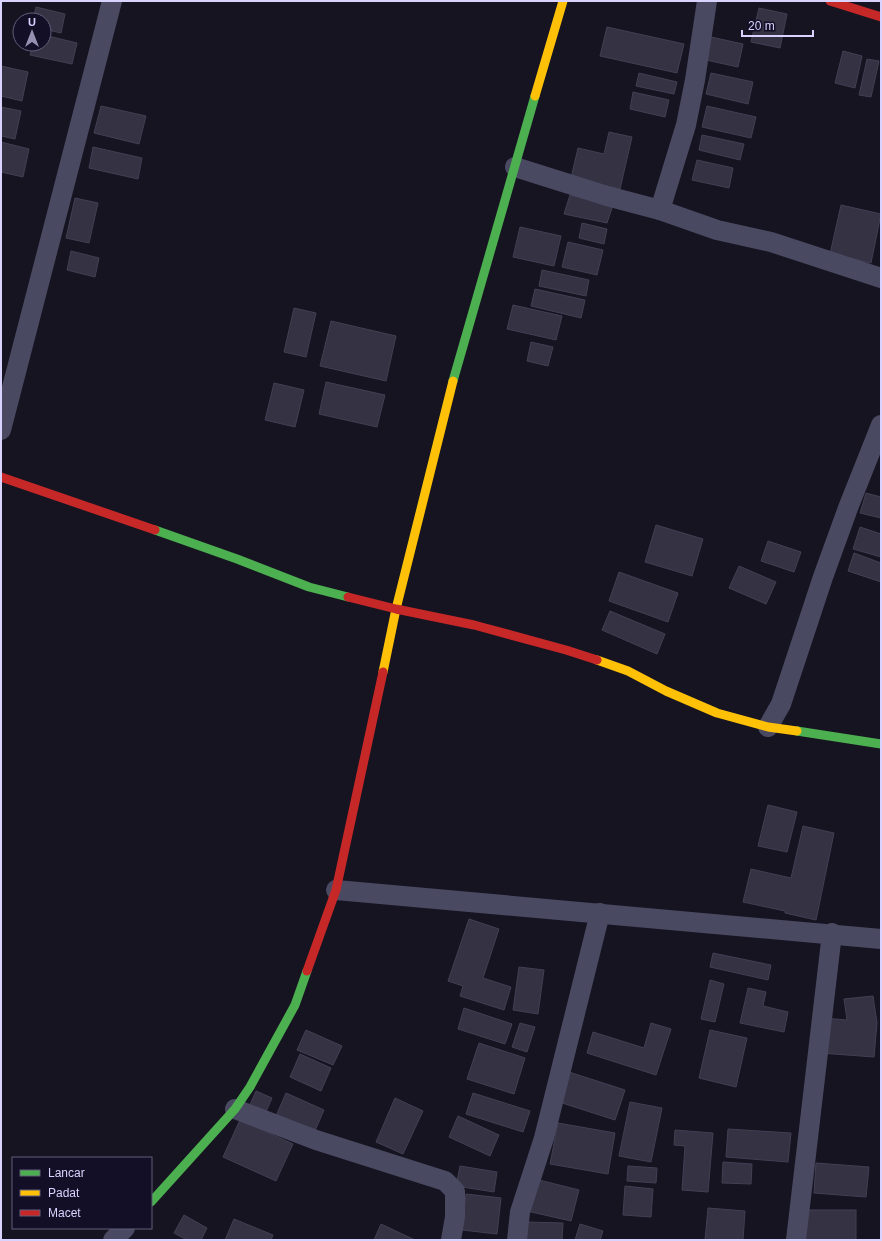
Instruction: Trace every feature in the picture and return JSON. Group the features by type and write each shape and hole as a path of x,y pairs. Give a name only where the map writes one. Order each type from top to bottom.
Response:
{"street":[{"path":"1,430 112,1"},
{"path":"152,1201 235,1109 250,1088 295,1005 336,890 396,609 450,391 562,1"},
{"path":"660,210 686,125 695,80 707,1"},
{"path":"830,1 881,16"},
{"path":"515,167 607,196 660,210 717,230 771,242 881,278"},
{"path":"768,727 781,704 823,577 848,508 881,425"},
{"path":"1,477 237,559 309,587 396,609 474,626 566,650 628,671 666,691 716,714 768,727 881,744"},
{"path":"336,890 881,938"},
{"path":"517,1240 520,1212 544,1138 600,913"},
{"path":"796,1240 832,933"},
{"path":"235,1109 316,1140 445,1181 455,1191 455,1217 451,1240"},
{"path":"113,1240 124,1229"}],"building":[{"path":"36,7 65,14 61,33 52,31 52,12 35,12"},
{"path":"759,8 787,14 780,48 751,42"},
{"path":"607,27 684,44 677,73 600,56"},
{"path":"52,37 77,43 72,64 30,55 31,52 52,52"},
{"path":"711,37 743,44 738,67 706,60"},
{"path":"843,51 862,56 855,88 835,83"},
{"path":"867,59 879,61 871,97 859,95"},
{"path":"1,66 28,72 22,101 1,96"},
{"path":"639,73 677,82 674,94 636,86"},
{"path":"711,73 753,82 748,104 706,94"},
{"path":"633,92 669,100 665,117 630,109"},
{"path":"101,106 146,116 139,144 94,133"},
{"path":"707,106 756,117 751,138 702,127"},
{"path":"1,107 21,111 15,139 1,136"},
{"path":"609,132 632,137 620,189 571,178 578,148 604,154"},
{"path":"702,135 744,144 740,160 699,150"},
{"path":"1,142 29,149 23,177 1,172"},
{"path":"93,147 142,158 138,179 89,168"},
{"path":"697,160 733,168 729,188 692,180"},
{"path":"570,195 613,205 607,223 564,214"},
{"path":"75,198 98,203 89,243 66,238"},
{"path":"841,205 881,214 871,263 830,254"},
{"path":"582,223 607,229 604,244 579,238"},
{"path":"520,227 561,236 554,266 513,257"},
{"path":"568,242 603,250 597,275 562,267"},
{"path":"71,251 99,258 95,277 67,270"},
{"path":"542,270 589,280 586,296 539,286"},
{"path":"535,289 585,300 581,318 531,306"},
{"path":"513,305 562,316 556,340 507,329"},
{"path":"294,308 316,313 306,357 284,352"},
{"path":"331,321 396,336 386,381 320,366"},
{"path":"531,342 553,347 548,366 527,361"},
{"path":"326,382 385,395 377,427 319,414"},
{"path":"274,383 304,390 295,427 265,420"},
{"path":"866,493 881,497 881,518 860,513"},
{"path":"656,525 703,539 692,576 645,562"},
{"path":"860,527 881,534 881,557 853,549"},
{"path":"768,541 801,552 794,572 761,561"},
{"path":"854,553 881,563 881,582 848,571"},
{"path":"739,566 776,582 766,604 729,588"},
{"path":"619,572 678,593 668,622 609,601"},
{"path":"610,611 665,634 657,654 602,630"},
{"path":"768,805 797,812 787,852 758,846"},
{"path":"803,826 834,833 816,920 785,913 785,911 743,902 751,869 791,878"},
{"path":"469,919 499,929 483,978 511,987 504,1010 460,996 463,986 448,981"},
{"path":"713,953 771,965 768,980 710,967"},
{"path":"519,967 544,970 538,1014 513,1010"},
{"path":"710,980 724,984 715,1022 701,1019"},
{"path":"748,988 766,992 763,1006 788,1012 784,1032 740,1023"},
{"path":"873,996 877,1023 874,1057 820,1053 823,1018 847,1020 844,999"},
{"path":"464,1008 512,1024 505,1044 458,1029"},
{"path":"520,1023 535,1027 527,1052 512,1047"},
{"path":"651,1023 671,1029 656,1075 587,1053 593,1032 644,1048"},
{"path":"306,1030 342,1046 333,1065 297,1050"},
{"path":"710,1030 747,1038 736,1087 699,1078"},
{"path":"479,1043 525,1058 514,1094 467,1079"},
{"path":"300,1054 331,1068 321,1091 290,1077"},
{"path":"569,1072 625,1090 615,1120 559,1102"},
{"path":"256,1091 272,1098 265,1114 249,1107"},
{"path":"286,1093 324,1110 314,1133 276,1116"},
{"path":"473,1093 530,1111 523,1132 466,1114"},
{"path":"395,1098 423,1111 403,1154 376,1142"},
{"path":"630,1102 662,1108 651,1162 619,1156"},
{"path":"458,1116 499,1135 490,1156 449,1137"},
{"path":"240,1120 293,1144 276,1181 223,1157"},
{"path":"558,1123 615,1133 608,1174 550,1164"},
{"path":"728,1129 791,1133 788,1162 726,1157"},
{"path":"675,1130 713,1133 708,1192 682,1190 685,1146 674,1145"},
{"path":"723,1162 752,1164 751,1184 722,1183"},
{"path":"816,1163 869,1167 866,1197 814,1193"},
{"path":"460,1166 497,1172 494,1192 456,1186"},
{"path":"628,1166 657,1168 656,1183 627,1181"},
{"path":"535,1179 579,1190 571,1221 527,1211"},
{"path":"625,1186 653,1189 651,1217 623,1215"},
{"path":"466,1194 501,1198 497,1234 462,1230"},
{"path":"708,1208 745,1211 743,1240 705,1240"},
{"path":"804,1210 856,1210 856,1240 804,1240"},
{"path":"184,1215 207,1228 201,1240 187,1240 174,1233"},
{"path":"234,1219 273,1235 271,1240 225,1240"},
{"path":"527,1222 563,1223 562,1240 526,1240"},
{"path":"381,1224 415,1240 374,1240"},
{"path":"580,1224 603,1231 600,1240 575,1240"}],"traffic: fast":[{"path":"453,381 535,96"},
{"path":"155,530 237,559 309,587 348,597"},
{"path":"797,731 881,744"},
{"path":"152,1201 235,1109 250,1087 295,1005 307,971"}],"traffic: slow":[{"path":"535,96 563,1"},
{"path":"383,672 396,609 453,381"},
{"path":"597,660 628,671 666,691 717,713 768,727 797,731"}],"traffic: jam":[{"path":"830,1 881,17"},
{"path":"1,477 155,530"},
{"path":"348,597 396,609 474,625 597,660"},
{"path":"307,971 336,890 383,672"}]}
